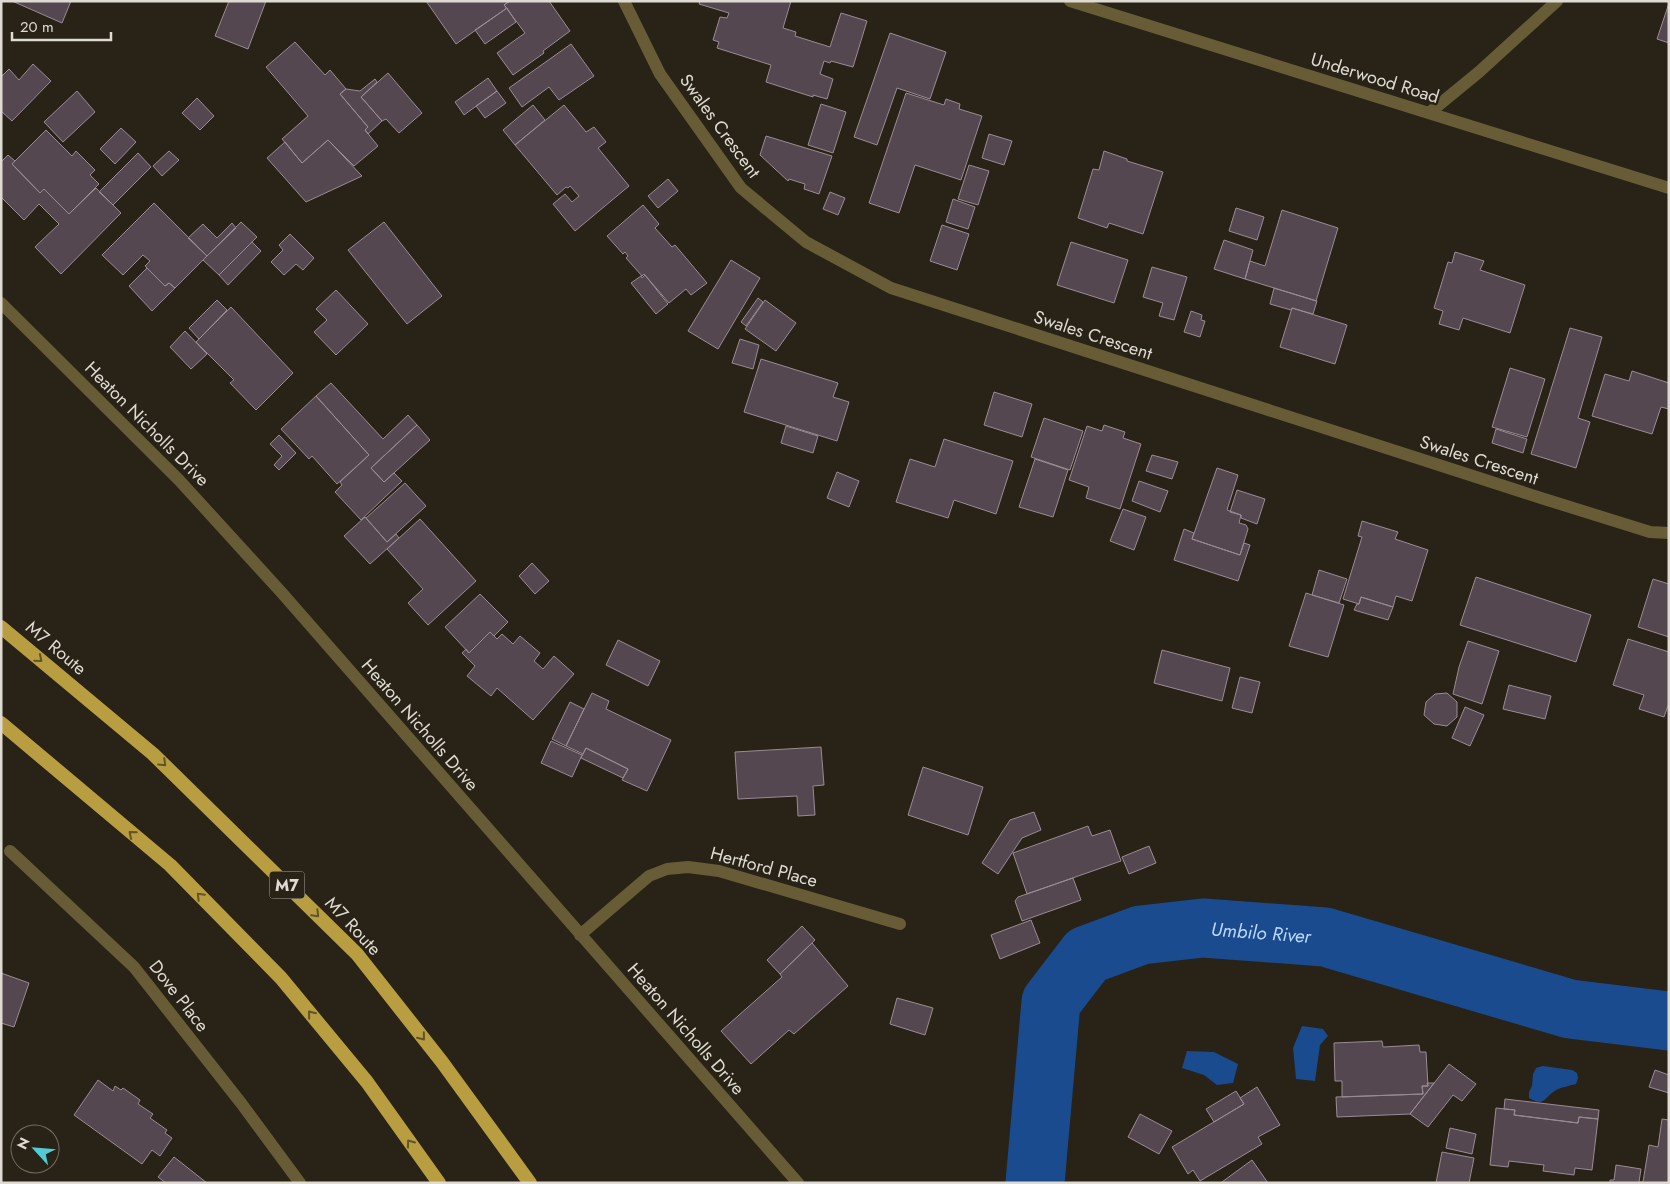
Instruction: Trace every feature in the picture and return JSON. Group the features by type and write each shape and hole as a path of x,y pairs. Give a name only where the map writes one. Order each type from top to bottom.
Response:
{"highway":[{"name":"M7 Route","path":"1,627 153,754 356,954 442,1062 530,1183"},
{"path":"1,724 170,865 282,978 367,1082 438,1183"}],"street":[{"name":"Swales Crescent","path":"624,1 660,74 741,188 806,242 891,288 1541,498 1650,532 1669,534"},
{"name":"Underwood Road","path":"1070,1 1669,188"},
{"path":"1429,113 1479,72 1557,1"},
{"name":"Heaton Nicholls Drive","path":"1,303 179,480 282,593 798,1183"},
{"name":"Dove Place","path":"10,851 134,967 241,1103 300,1183"},
{"name":"Hertford Place","path":"580,935 649,876 667,869 688,866 719,871 900,924"}],"water":[{"path":"1302,1026 1323,1029 1328,1036 1320,1045 1315,1081 1296,1079 1293,1048"},
{"path":"1187,1051 1214,1052 1238,1064 1233,1083 1217,1085 1204,1075 1182,1068"},
{"path":"1543,1066 1572,1070 1577,1073 1576,1084 1556,1090 1541,1102 1534,1101 1529,1098 1533,1074 1536,1068"}],"building":[{"path":"12,1 71,1 62,23"},
{"path":"229,1 266,1 248,49 215,36"},
{"path":"426,1 510,1 504,5 507,8 456,44"},
{"path":"510,1 549,1 570,31 543,51 544,53 513,75 497,53 525,33 504,5"},
{"path":"700,1 791,1 783,28 796,32 795,36 830,47 841,13 867,21 853,67 824,61 820,74 833,79 827,99 813,95 813,97 766,82 771,65 717,48 719,42 713,40 720,17 727,18 729,13 699,4"},
{"path":"1669,3 1669,43 1657,39"},
{"path":"507,8 516,22 485,44 475,30"},
{"path":"890,33 946,52 930,99 897,88 877,145 854,137"},
{"path":"295,42 325,75 330,70 346,89 340,94 368,127 365,130 378,146 354,166 328,140 302,163 282,139 308,116 266,67"},
{"path":"571,44 594,76 559,100 549,87 522,107 509,88"},
{"path":"33,64 51,81 12,121 1,111 1,77 9,69 19,80"},
{"path":"388,73 422,113 399,133 386,119 382,121 361,97"},
{"path":"488,78 497,91 464,115 455,102"},
{"path":"375,79 377,82 361,97 382,121 368,134 365,130 368,127 340,94 346,89 360,91"},
{"path":"77,91 95,112 63,142 44,122"},
{"path":"497,91 506,103 485,118 476,106"},
{"path":"906,93 944,105 946,99 960,104 959,109 982,116 961,180 915,165 899,213 869,203"},
{"path":"197,98 214,116 200,130 182,113"},
{"path":"821,104 846,112 833,153 808,145"},
{"path":"533,105 545,120 515,145 503,130"},
{"path":"564,105 586,132 594,127 606,142 598,148 629,186 575,231 553,204 565,194 572,202 579,196 570,186 557,195 515,145"},
{"path":"121,128 136,142 115,164 100,149"},
{"path":"46,130 72,156 76,151 95,170 90,175 99,184 69,214 44,189 40,193 12,164"},
{"path":"989,134 1012,141 1004,165 982,158"},
{"path":"766,136 832,156 819,194 804,189 805,184 789,179 788,181 760,155"},
{"path":"328,140 362,176 306,202 267,158 285,142 302,163"},
{"path":"169,151 179,160 162,176 153,166"},
{"path":"1104,151 1127,159 1127,161 1163,172 1143,234 1109,223 1107,228 1078,218 1093,169 1099,170"},
{"path":"138,153 151,167 113,205 99,192"},
{"path":"8,155 15,161 12,164 40,193 44,189 69,214 96,188 121,213 61,274 35,247 59,224 39,204 24,220 1,197 1,162"},
{"path":"969,165 989,171 978,205 958,199"},
{"path":"668,179 678,191 658,208 648,196"},
{"path":"830,192 845,198 838,215 823,209"},
{"path":"953,199 975,207 968,229 946,222"},
{"path":"154,203 207,256 175,288 169,283 165,286 145,266 150,261 143,255 123,275 102,255"},
{"path":"643,205 659,224 655,228 672,247 675,245 707,283 691,295 686,289 669,303 644,274 642,276 626,258 628,256 625,252 623,254 607,236"},
{"path":"1236,208 1264,217 1257,240 1229,231"},
{"path":"1282,210 1338,228 1316,301 1245,279 1250,261 1265,266"},
{"path":"241,222 257,237 219,275 203,260"},
{"path":"384,222 442,296 407,324 348,250"},
{"path":"232,223 236,228 207,256 188,238 203,224 217,238"},
{"path":"942,225 969,234 957,270 930,261"},
{"path":"290,234 314,258 303,270 296,264 284,275 271,262 283,250 279,245"},
{"path":"1224,240 1253,250 1245,279 1214,269"},
{"path":"252,242 261,251 228,285 219,275"},
{"path":"1071,242 1128,260 1114,303 1057,285"},
{"path":"1455,252 1484,261 1480,270 1525,285 1510,333 1463,318 1459,330 1439,324 1443,311 1434,308 1448,262 1452,263"},
{"path":"731,260 760,278 718,349 688,331"},
{"path":"1152,267 1187,277 1174,320 1159,316 1163,303 1143,297"},
{"path":"147,268 165,286 169,283 175,288 152,311 129,286"},
{"path":"645,275 668,304 656,314 631,283"},
{"path":"1274,288 1317,301 1313,314 1270,304"},
{"path":"336,290 368,324 336,355 314,332 327,320 316,309"},
{"path":"758,298 763,302 746,326 741,322"},
{"path":"217,300 227,310 199,339 189,328"},
{"path":"765,300 796,323 776,351 745,329"},
{"path":"231,307 293,373 256,410 230,383 234,380 196,342"},
{"path":"1292,308 1347,325 1335,364 1280,347"},
{"path":"1191,311 1202,315 1201,320 1205,321 1200,337 1184,332"},
{"path":"1570,328 1602,337 1578,418 1590,422 1576,468 1531,454"},
{"path":"185,331 207,354 191,369 170,347"},
{"path":"740,339 759,345 753,369 732,363"},
{"path":"761,359 838,383 833,397 849,402 837,441 744,412"},
{"path":"1510,368 1545,379 1527,437 1492,427"},
{"path":"1632,371 1669,383 1669,409 1661,407 1652,434 1592,416 1605,374 1629,381"},
{"path":"331,383 383,439 408,415 417,425 371,468 384,482 394,473 402,481 361,520 335,492 342,485 340,482 369,455 316,396"},
{"path":"994,392 1032,404 1022,437 984,425"},
{"path":"316,396 369,455 337,484 312,456 309,459 281,429"},
{"path":"1044,418 1083,431 1070,470 1031,457"},
{"path":"417,425 430,440 384,482 371,468"},
{"path":"1104,425 1125,432 1123,438 1141,444 1120,509 1086,498 1089,487 1069,480 1087,426 1102,431"},
{"path":"786,426 818,436 813,453 781,443"},
{"path":"1496,429 1527,439 1523,453 1492,443"},
{"path":"279,435 296,453 279,470 274,465 282,456 270,444"},
{"path":"944,439 1013,461 996,514 954,500 948,518 896,502 910,459 935,467"},
{"path":"1152,455 1178,462 1172,479 1146,471"},
{"path":"1035,459 1068,470 1053,517 1019,507"},
{"path":"1217,468 1238,475 1227,510 1241,515 1239,523 1246,525 1248,529 1240,555 1192,539"},
{"path":"837,472 859,481 849,507 827,498"},
{"path":"1139,481 1168,491 1160,512 1132,501"},
{"path":"405,483 426,506 387,542 366,518"},
{"path":"1237,490 1265,499 1257,524 1241,518 1241,515 1230,512"},
{"path":"1123,509 1146,517 1134,550 1110,541"},
{"path":"365,517 387,542 396,534 399,538 370,564 344,536"},
{"path":"420,519 476,581 428,625 408,603 423,589 387,549"},
{"path":"1362,521 1398,532 1395,539 1428,550 1412,601 1396,596 1393,607 1361,597 1359,604 1343,599 1362,537 1358,536"},
{"path":"1184,529 1194,533 1192,539 1240,555 1244,543 1250,545 1238,581 1174,560"},
{"path":"532,563 549,581 535,594 519,576"},
{"path":"1319,570 1347,579 1339,603 1312,595"},
{"path":"1476,577 1591,615 1576,662 1460,625"},
{"path":"1653,579 1669,584 1669,637 1638,627"},
{"path":"1306,593 1344,605 1328,657 1289,646"},
{"path":"480,594 508,622 494,636 490,632 469,653 445,627"},
{"path":"1361,597 1393,607 1388,620 1354,610 1357,604 1359,604"},
{"path":"490,632 497,639 502,634 513,644 520,636 540,653 534,661 543,669 554,656 574,674 533,720 497,688 491,696 467,676 475,666 462,653 466,649 469,653"},
{"path":"1628,639 1669,652 1669,703 1664,717 1639,709 1644,695 1613,685"},
{"path":"618,640 660,661 648,686 606,665"},
{"path":"1468,641 1499,651 1482,704 1453,694 1459,667"},
{"path":"1162,650 1230,668 1222,701 1154,683"},
{"path":"1240,677 1260,682 1252,713 1232,708"},
{"path":"1509,685 1551,696 1545,719 1503,709"},
{"path":"592,693 609,701 606,709 671,740 647,791 622,780 628,769 586,748 583,754 566,746"},
{"path":"1447,693 1457,702 1457,717 1447,726 1434,724 1424,715 1426,702 1435,694"},
{"path":"570,702 584,709 566,746 552,739"},
{"path":"1465,707 1484,715 1470,746 1452,738"},
{"path":"551,741 582,755 572,777 541,763"},
{"path":"821,747 824,785 813,786 815,815 798,816 797,796 738,799 735,752"},
{"path":"586,748 628,769 623,778 581,758"},
{"path":"923,767 983,787 968,835 908,815"},
{"path":"1034,812 1041,830 1022,838 998,874 982,863 1010,820"},
{"path":"1088,826 1092,836 1110,830 1121,861 1027,894 1013,853"},
{"path":"1149,846 1156,863 1129,874 1122,857"},
{"path":"1073,878 1081,900 1022,921 1015,901 1018,897"},
{"path":"1031,920 1040,943 1000,959 991,935"},
{"path":"802,926 815,940 780,974 767,960"},
{"path":"812,943 848,986 794,1034 789,1030 751,1064 721,1031 782,977 780,974"},
{"path":"1,973 29,983 14,1027 1,1023"},
{"path":"897,998 933,1008 925,1035 890,1024"},
{"path":"1382,1041 1383,1047 1419,1045 1420,1052 1426,1052 1428,1086 1422,1086 1423,1094 1342,1097 1342,1081 1335,1081 1334,1043"},
{"path":"1449,1064 1476,1084 1462,1101 1453,1095 1428,1127 1410,1114"},
{"path":"1655,1070 1669,1075 1669,1093 1649,1087"},
{"path":"98,1080 113,1091 115,1086 121,1090 123,1088 140,1100 138,1104 153,1114 150,1118 167,1130 165,1133 172,1138 160,1156 152,1150 142,1164 74,1115"},
{"path":"1427,1083 1434,1083 1410,1114 1337,1117 1336,1097 1423,1094 1422,1086 1428,1086"},
{"path":"1257,1087 1280,1125 1258,1137 1262,1144 1200,1181 1193,1170 1188,1174 1172,1147 1244,1104 1240,1098"},
{"path":"1236,1091 1244,1104 1214,1122 1206,1109"},
{"path":"1505,1099 1599,1110 1598,1119 1579,1117 1578,1123 1514,1115 1515,1110 1504,1109"},
{"path":"1496,1108 1515,1110 1514,1115 1578,1123 1579,1117 1598,1119 1592,1170 1575,1168 1574,1175 1543,1171 1544,1165 1509,1161 1508,1167 1490,1165"},
{"path":"1140,1114 1172,1131 1159,1154 1128,1137"},
{"path":"1662,1119 1669,1120 1669,1183 1610,1183 1610,1180 1614,1180 1616,1165 1641,1169 1639,1182 1643,1182 1649,1145 1658,1147"},
{"path":"1450,1128 1476,1134 1472,1154 1446,1148"},
{"path":"1442,1152 1474,1158 1469,1183 1436,1183"},
{"path":"174,1157 207,1183 166,1183 158,1177"},
{"path":"1252,1160 1268,1183 1222,1182"}],"waterway":[{"name":"Umbilo River","path":"1035,1183 1051,1002 1087,955 1141,935 1203,928 1325,937 1570,1009 1669,1021"}]}
